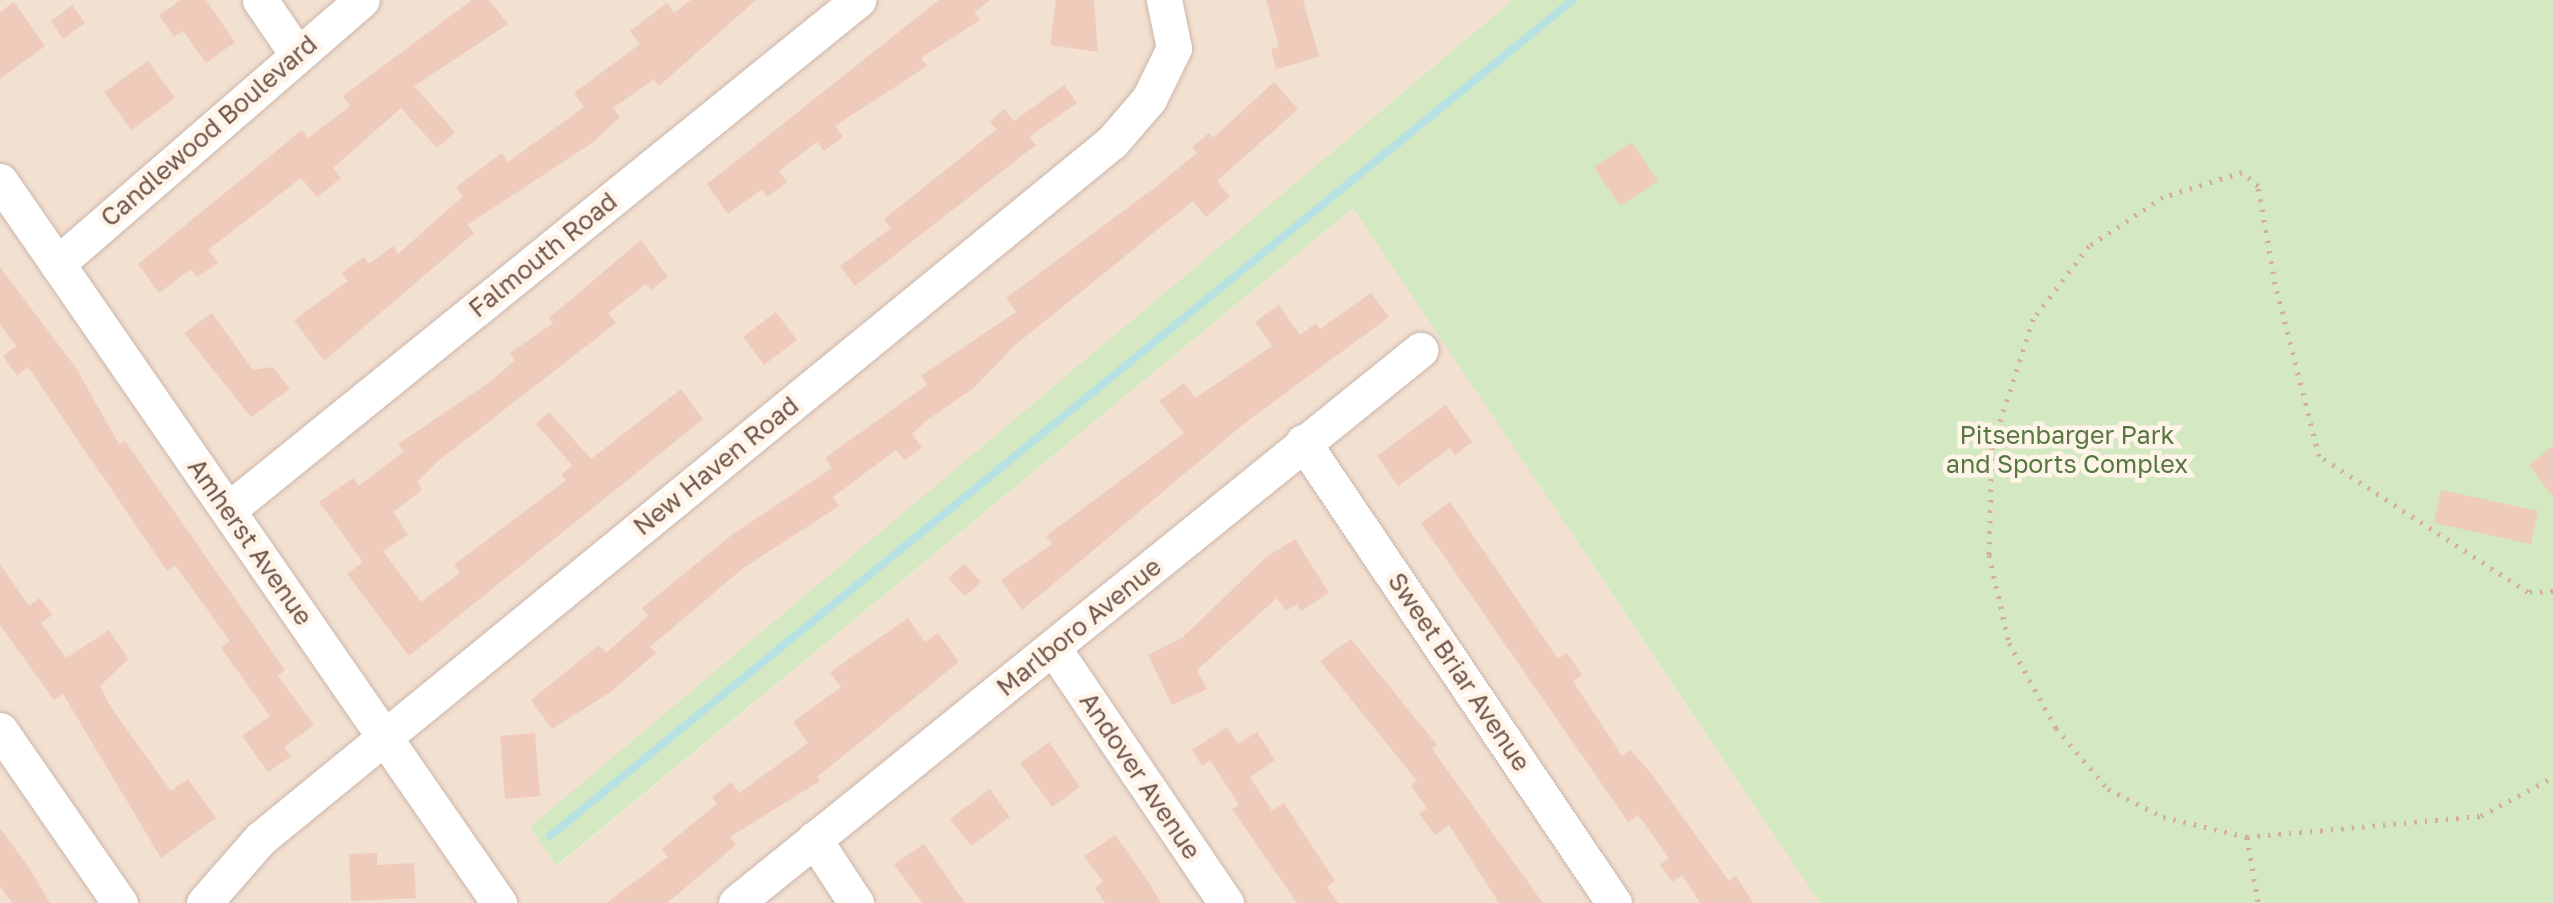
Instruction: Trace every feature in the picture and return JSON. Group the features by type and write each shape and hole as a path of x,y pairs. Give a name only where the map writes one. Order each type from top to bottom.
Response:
{"street":[{"path":"260,0 297,54"},
{"name":"Candlewood Boulevard","path":"57,264 362,0"},
{"name":"Falmouth Road","path":"228,510 858,0"},
{"name":"New Haven Road","path":"204,903 260,839 1112,142 1149,99 1174,48 1164,0"},
{"name":"Amherst Avenue","path":"0,181 499,903"},
{"name":"Marlboro Avenue","path":"736,903 1054,650 1303,442 1420,350"},
{"name":"Sweet Briar Avenue","path":"1303,442 1614,903"},
{"name":"Andover Avenue","path":"1054,650 1226,903"},
{"path":"0,730 120,903"},
{"path":"814,839 856,903"}],"path":[{"path":"2553,591 2528,592 2319,456 2274,284 2258,186 2242,172 2162,197 2090,246 2032,320 1992,448 1989,555 2010,644 2056,728 2108,789 2164,817 2246,837 2480,816 2553,777"},
{"path":"2246,837 2258,903"}],"shaded area":[{"path":"0,0 1513,0 530,828 557,866 1353,208 1820,903 0,903"}],"green space":[{"name":"Pitsenbarger Park and Sports Complex","path":"1513,0 2553,0 2553,903 1820,903 1353,208 556,866 530,827"}],"building":[{"path":"181,0 206,0 235,42 206,63 183,31 174,37 159,15"},
{"path":"472,0 489,0 508,24 414,86 455,132 437,148 401,108 333,168 341,178 317,197 301,178 208,250 218,263 197,277 191,269 159,293 138,264 302,130 308,138 350,106 343,96"},
{"path":"691,0 756,0 659,86 654,79 613,108 620,117 592,143 467,225 474,233 324,361 294,320 348,281 342,273 364,257 369,264 393,246 398,254 463,196 456,187 502,153 508,162 584,107 574,93 640,44 630,31 667,3 674,13"},
{"path":"939,0 990,0 974,13 980,20 921,58 927,66 835,126 843,137 824,151 817,142 779,171 787,182 767,197 762,189 728,214 707,184"},
{"path":"1056,0 1094,0 1098,52 1050,45"},
{"path":"1266,0 1303,0 1319,57 1276,69 1271,49 1279,47"},
{"path":"14,2 45,46 0,79 0,12"},
{"path":"72,5 85,23 63,39 51,21"},
{"path":"148,61 175,98 131,130 104,92"},
{"path":"1274,82 1298,109 1217,181 1230,197 1206,217 1193,201 1014,346 975,387 926,421 912,434 922,448 904,460 896,450 833,497 839,506 742,569 650,647 656,653 612,691 552,729 531,700 599,645 606,653 648,616 642,608 733,534 832,468 825,458 927,385 921,376 1016,312 1006,298 1153,189 1197,153 1192,147 1209,133 1213,138"},
{"path":"1064,85 1077,103 1029,137 1036,145 855,286 840,266 891,228 884,219 997,129 990,122 1004,109 1014,121"},
{"path":"1632,142 1658,181 1620,206 1594,167"},
{"path":"641,240 668,277 651,290 646,284 608,313 616,323 438,461 417,482 422,490 393,512 408,535 383,551 421,602 460,573 454,565 566,480 561,475 572,465 536,424 549,412 591,459 681,389 703,419 409,656 347,574 363,562 319,502 353,478 359,486 404,451 398,444 490,382 515,360 510,353 553,323 549,318"},
{"path":"0,267 76,368 119,444 125,441 285,670 278,676 314,725 284,747 291,756 268,772 242,736 270,716 221,648 230,641 175,565 167,571 28,367 17,376 3,356 16,346 0,324"},
{"path":"1371,293 1389,317 1245,423 1022,610 1001,580 1052,544 1046,536 1184,433 1159,401 1184,383 1195,398 1272,346 1255,322 1279,305 1300,335 1316,323 1320,329"},
{"path":"776,312 797,340 764,365 743,337"},
{"path":"212,313 253,370 273,367 290,389 251,417 184,333"},
{"path":"1446,405 1472,442 1455,455 1450,448 1398,486 1377,456"},
{"path":"2553,446 2553,497 2529,465"},
{"path":"2441,490 2538,511 2531,544 2434,523"},
{"path":"1450,502 1558,659 1567,653 1582,675 1573,681 1622,756 1630,750 1650,772 1729,881 1736,876 1753,903 1700,903 1682,875 1672,882 1660,865 1669,858 1638,815 1628,822 1421,523"},
{"path":"1295,539 1329,593 1301,611 1297,604 1286,611 1277,598 1197,670 1207,689 1172,705 1148,655 1182,638 1265,558"},
{"path":"0,564 29,606 40,598 52,615 41,623 66,658 109,630 128,659 100,686 110,706 171,791 188,779 216,818 161,858 63,694 54,700 0,625"},
{"path":"964,564 981,582 965,596 948,578"},
{"path":"908,618 925,642 938,633 959,662 817,777 820,781 730,837 736,845 667,903 606,903 668,857 662,849 717,804 712,797 731,782 739,793 808,743 793,722 841,687 830,672"},
{"path":"1351,639 1437,745 1432,749 1543,903 1499,903 1449,825 1435,835 1419,814 1427,808 1411,786 1417,781 1320,661"},
{"path":"1227,727 1238,744 1257,732 1275,760 1250,777 1272,811 1284,803 1335,881 1327,887 1338,903 1297,903 1232,809 1239,805 1210,760 1202,766 1192,750"},
{"path":"535,733 540,796 505,799 500,736"},
{"path":"1049,742 1080,787 1052,807 1020,763"},
{"path":"990,789 1010,817 971,846 950,819"},
{"path":"0,828 50,903 12,903 0,886"},
{"path":"1115,835 1161,903 1105,903 1095,888 1103,882 1084,856"},
{"path":"924,844 965,903 922,903 894,864"},
{"path":"377,853 377,865 414,863 416,898 351,901 349,854"}],"waterway":[{"path":"550,836 1573,0"}]}
